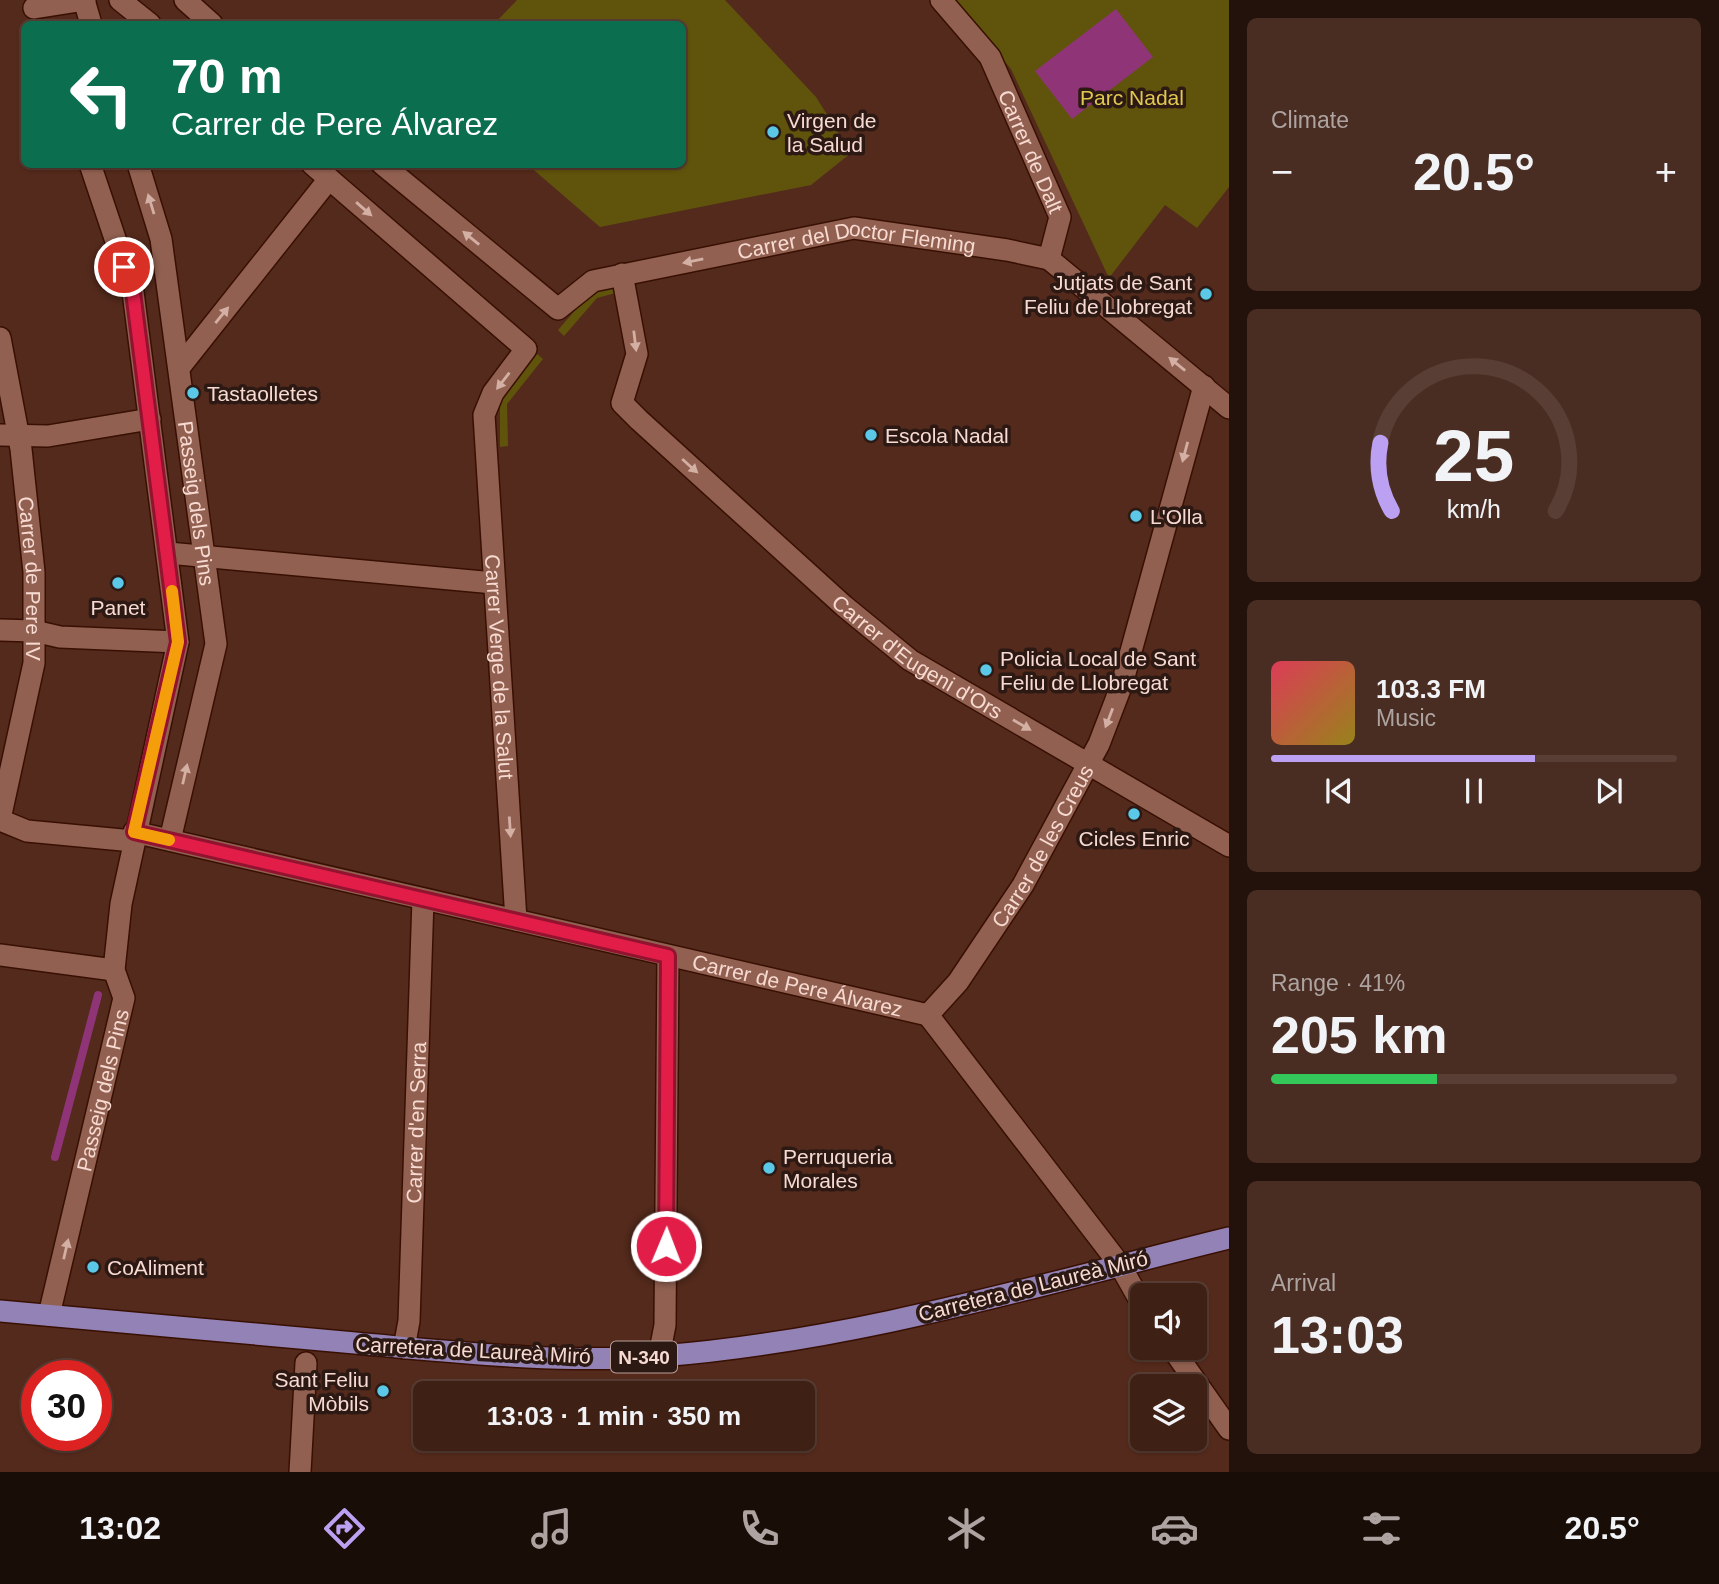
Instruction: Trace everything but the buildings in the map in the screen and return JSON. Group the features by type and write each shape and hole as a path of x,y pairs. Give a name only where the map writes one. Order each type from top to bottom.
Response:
{"main road":[{"name":"Carretera de Laureà Miró","path":"0,1312 404,1348 570,1358 659,1356 759,1345 901,1319 1229,1238"}],"street":[{"path":"34,11 84,0 90,21"},
{"path":"120,0 146,21"},
{"path":"185,0 209,21"},
{"name":"Carrer de Dalt","path":"941,0 990,57 1060,217 1049,259"},
{"name":"Passeig dels Pins","path":"49,1315 124,998 114,970 133,836 178,642 133,292 91,168"},
{"name":"Passeig dels Pins","path":"139,168 161,239 216,644 170,840"},
{"path":"179,368 329,179 317,168"},
{"name":"Carrer del Doctor Fleming","path":"387,168 558,309 593,281 854,229 1007,250 1049,259"},
{"name":"Carrer Verge de la Salut","path":"329,179 526,349 493,393 484,415 516,920"},
{"path":"1049,259 1229,408"},
{"name":"Carrer d'Eugeni d'Ors","path":"622,274 637,354 622,403 639,420 844,606 910,660 1229,846"},
{"name":"Carrer de Pere IV","path":"0,338 9,434 34,572 34,663 0,820"},
{"name":"Carrer de les Creus","path":"928,1016 958,982 1023,885 1089,763 1122,684 1204,386"},
{"path":"9,434 48,436 150,419"},
{"path":"168,553 494,583"},
{"path":"0,630 34,631 60,637 178,642"},
{"name":"Carrer de Pere Álvarez","path":"0,820 27,831 170,840 928,1016"},
{"name":"Carrer d'en Serra","path":"404,1348 409,1321 424,899"},
{"path":"0,955 114,970"},
{"path":"659,1356 665,1325 668,956"},
{"path":"928,1016 1120,1265 1130,1283"},
{"path":"1180,1360 1229,1429"},
{"path":"300,1472 306,1363"}],"green space":[{"path":"517,0 725,0 816,97 851,153 811,185 600,227 531,168 686,168 686,21 497,21"},
{"name":"Parc Nadal","path":"954,0 1229,0 1229,187 1197,228 1165,205 1109,278 1011,69"},
{"path":"622,283 623,291 597,298 564,336 558,330 592,291"},
{"path":"537,354 543,359 507,404 508,446 500,447 500,400"}],"shaded area":[{"path":"1116,9 1153,57 1072,119 1035,71"}],"waterway":[{"path":"55,1157 98,995"}],"slow traffic":[{"path":"169,840 134,832 178,642 172,591"}],"place":[{"name":"Virgen de la Salud","path":"773,132"},
{"name":"Jutjats de Sant Feliu de Llobregat","path":"1206,294"},
{"name":"Tastaolletes","path":"193,393"},
{"name":"Escola Nadal","path":"871,435"},
{"name":"L'Olla","path":"1136,516"},
{"name":"Panet","path":"118,583"},
{"name":"Policia Local de Sant Feliu de Llobregat","path":"986,670"},
{"name":"Cicles Enric","path":"1134,814"},
{"name":"Perruqueria Morales","path":"769,1168"},
{"name":"CoAliment","path":"93,1267"},
{"name":"Sant Feliu Mòbils","path":"383,1391"}],"route":[{"path":"124,267 133,292 178,642 134,832 668,956 666,1246"}]}
